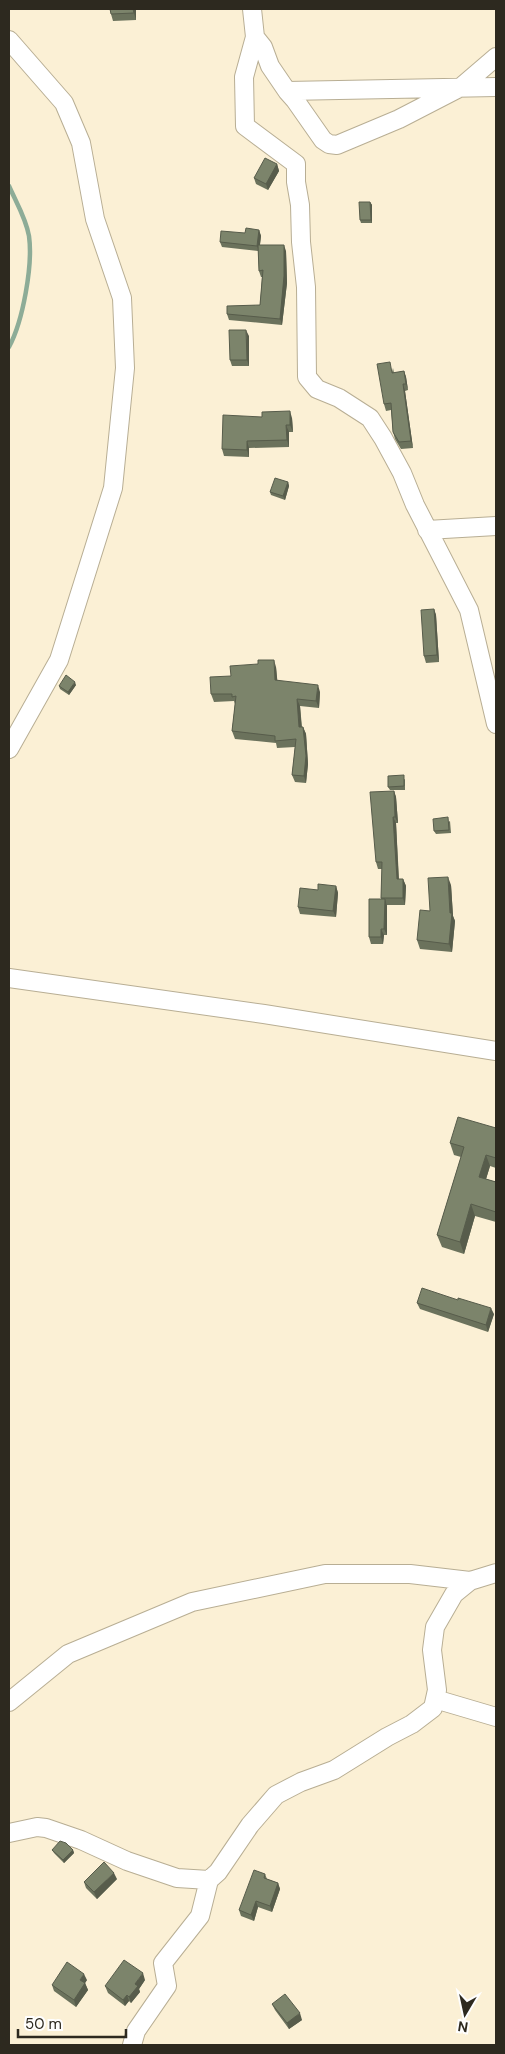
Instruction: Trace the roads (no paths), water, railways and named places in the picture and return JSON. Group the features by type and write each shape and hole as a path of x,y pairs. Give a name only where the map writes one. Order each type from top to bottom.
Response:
{"street":[{"path":"252,9 255,38 244,77 245,126 296,164 306,287 307,377 317,389 339,398 370,418 402,474 427,530 469,610 496,724"},
{"path":"255,38 263,46 270,66 323,140 329,144 337,145 399,119 461,87 496,57"},
{"path":"9,40 64,103 81,143 95,219 122,298 125,368 113,488 59,660 9,749"},
{"path":"287,91 496,87"},
{"path":"427,530 496,526"},
{"path":"9,978 283,1017 496,1051"},
{"path":"132,2045 136,2030 167,1986 163,1963 200,1916 209,1880 218,1872 250,1825 276,1795 301,1782 334,1770 387,1737 412,1724 433,1708 438,1690 432,1650 435,1627 454,1594 470,1581 496,1573"},
{"path":"9,1702 68,1654 192,1602 325,1574 410,1574 470,1581"},
{"path":"435,1699 496,1717"},
{"path":"9,1833 37,1827 46,1828 81,1840 127,1861 177,1878 209,1880"}],"waterway":[{"path":"9,186 26,223 30,248 30,262 23,308 9,347"}]}
